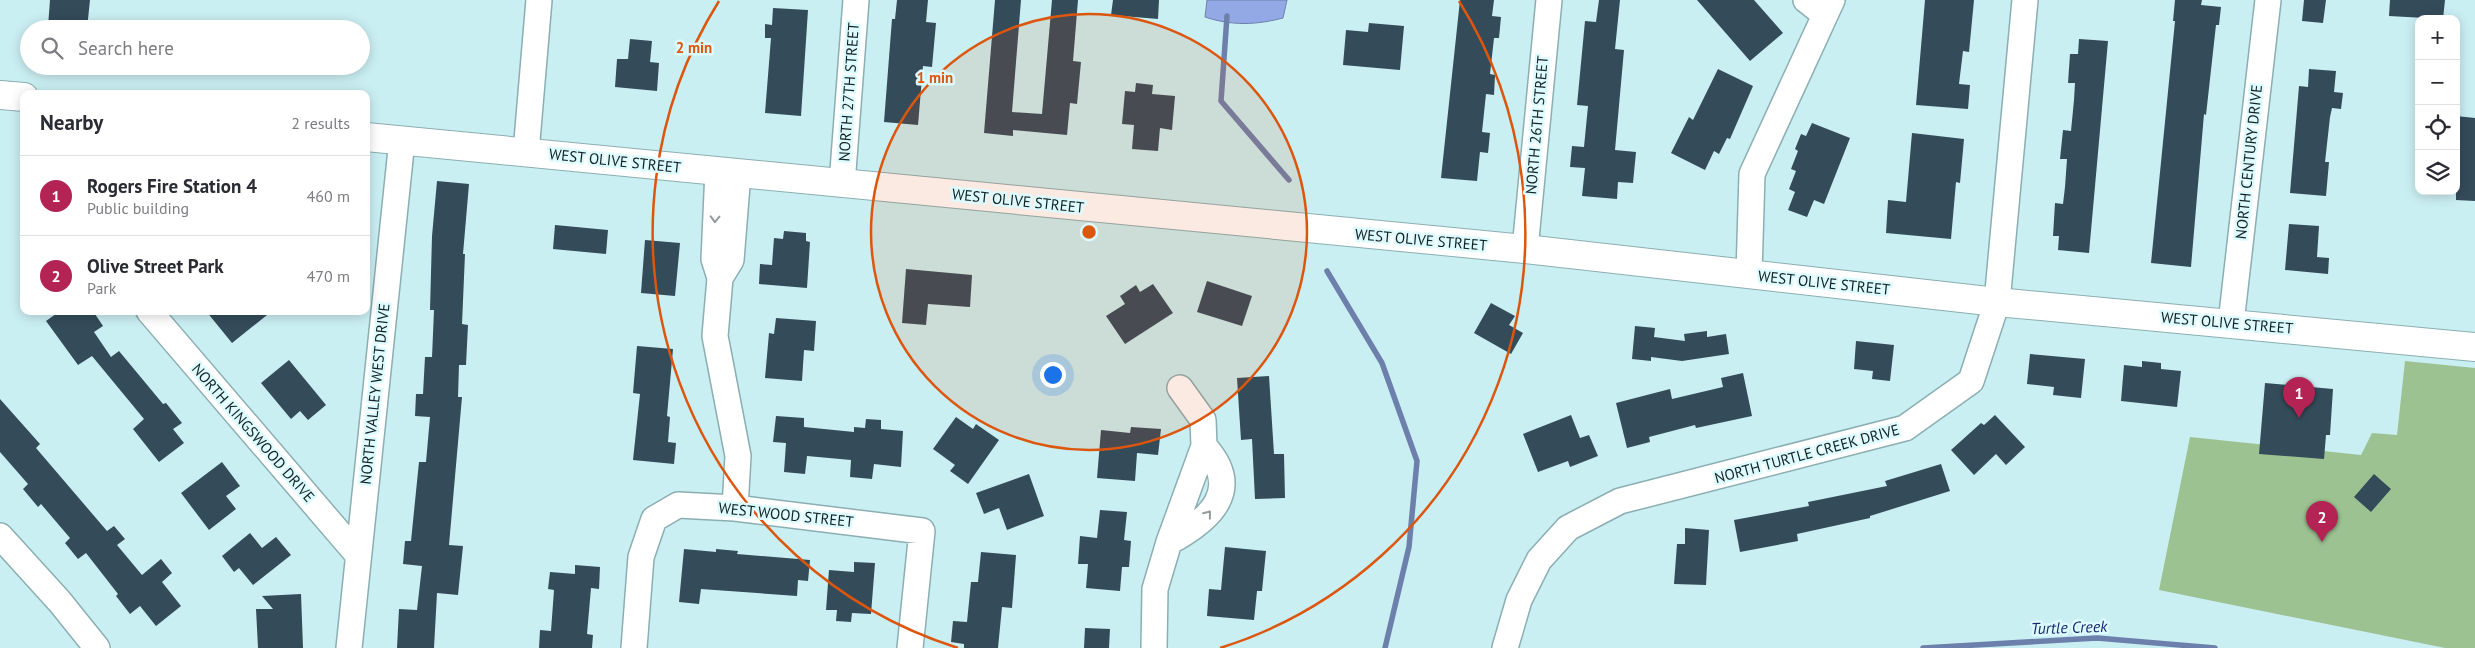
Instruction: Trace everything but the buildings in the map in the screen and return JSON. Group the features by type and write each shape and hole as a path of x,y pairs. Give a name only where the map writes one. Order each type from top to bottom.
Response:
{"main road":[{"path":"0,95 20,97"},
{"name":"WEST OLIVE STREET","path":"370,137 1525,249 1997,302 2475,347"}],"street":[{"path":"526,152 539,0"},
{"name":"NORTH 27TH STREET","path":"842,184 856,0"},
{"name":"NORTH 26TH STREET","path":"1525,249 1549,0"},
{"path":"1749,274 1752,174 1829,8 1806,0"},
{"name":"NORTH TURTLE CREEK DRIVE","path":"1505,648 1518,600 1539,560 1568,528 1620,502 1905,428 1971,381 1997,302 2025,0"},
{"name":"NORTH CENTURY DRIVE","path":"2231,323 2268,0"},
{"name":"NORTH VALLEY WEST DRIVE","path":"349,648 402,140"},
{"path":"728,172 714,259 720,278 715,336 738,456 735,508"},
{"name":"NORTH KINGSWOOD DRIVE","path":"152,315 358,555"},
{"path":"1154,648 1155,589 1169,542 1204,446 1203,420 1180,388"},
{"name":"WEST WOOD STREET","path":"634,648 641,557 654,519 678,505 735,508 922,530 910,648"},
{"path":"0,536 60,602 97,648"}],"green space":[{"path":"2405,361 2475,368 2475,648 2445,648 2159,590 2190,437 2361,455 2372,433 2397,435"}],"water":[{"path":"1207,0 1287,0 1283,18 1244,24 1205,17"}],"waterway":[{"path":"1227,16 1221,101 1289,180"},
{"path":"1327,271 1382,363 1417,461 1409,547 1385,648"},
{"name":"Turtle Creek","path":"1923,648 2097,638 2215,648"}],"place":[{"name":"Rogers Fire Station 4","path":"2299,418"},
{"name":"Olive Street Park","path":"2322,542"}]}
